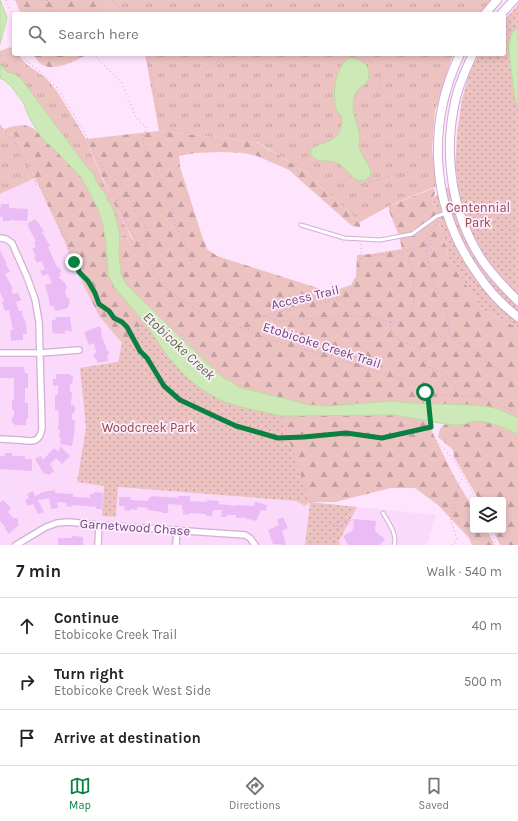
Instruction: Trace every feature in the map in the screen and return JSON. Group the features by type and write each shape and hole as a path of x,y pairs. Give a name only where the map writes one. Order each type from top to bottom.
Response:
{"street":[{"path":"487,12 497,0"},
{"path":"503,12 514,0"},
{"path":"459,56 447,86 439,120 437,154 441,190 447,213 457,239 471,265 494,295 518,317"},
{"path":"472,56 464,74 455,102 451,132 450,156 454,193 461,207 468,233 482,260 504,287 518,301"},
{"path":"0,238 6,238 12,243 32,288 38,311 42,428 41,434 36,440 0,439"},
{"path":"0,353 40,353 79,350"},
{"name":"Garnetwood Chase","path":"16,545 46,527 57,523 69,522 245,535 254,542 255,545"},
{"path":"98,545 99,525"},
{"path":"176,545 177,530"}],"lane":[{"path":"301,226 344,238 380,240 412,234 437,216 461,207"},
{"path":"383,513 393,532 395,541 394,545"}],"path":[{"path":"6,0 12,14"},
{"path":"47,0 55,12"},
{"path":"114,1 124,12"},
{"path":"23,56 26,61 41,72 58,89 84,131 96,156 115,175 125,188 133,202 135,210 147,229 148,234 145,251"},
{"path":"95,56 121,82 134,116 146,128 143,140 145,150 163,185 176,227 185,242 192,263 222,283 240,300 249,304 256,318"},
{"path":"148,56 160,117"},
{"path":"202,72 229,56"},
{"path":"370,61 375,65 381,74 382,82 377,96"},
{"path":"0,125 6,132 5,134 14,141 24,159 27,168 35,178 35,184 41,186 44,190 48,203 55,214 62,232 66,234 68,243 67,246 71,259 77,265 79,272 88,281 99,304 109,311 114,318 122,322 127,327 140,351 147,358 164,386 180,400 236,426 278,438 346,433 382,438 431,427"},
{"name":"Etobicoke Creek Trail","path":"101,162 133,235 145,251 157,277 168,291 204,314 248,330 267,339 408,381 421,387 428,397 430,421 435,439 453,459 475,497"},
{"path":"357,186 389,176 410,172"},
{"path":"461,207 468,207 469,211 518,231"},
{"path":"361,257 405,252 422,244 435,225 447,213"},
{"path":"427,237 430,239 431,244"},
{"name":"Access Trail","path":"248,330 256,318 264,315 343,298 349,295 356,286 361,257 361,239"},
{"path":"264,315 278,321 288,321 301,318 307,319 355,316 399,323 404,321 408,318 413,309 414,301 414,277 409,258 414,252 428,244 431,244"},
{"path":"431,244 427,248 426,252 434,281 446,310 449,333 452,338 471,349 518,388"},
{"path":"391,321 390,326 392,333 398,339 417,346 424,356 425,363 429,368 446,376 453,384 459,396"},
{"path":"420,349 433,340 449,333"},
{"path":"425,392 450,396 476,396 518,413"},
{"path":"452,545 457,539 450,517 457,498 455,497 460,482 464,478"},
{"path":"329,524 347,519 353,520"},
{"path":"338,526 345,524 350,525 351,520"},
{"path":"333,545 332,540 338,526 336,522"},
{"path":"492,533 497,545"}],"shaded area":[{"path":"35,178 65,242 73,266 99,316 122,343 119,362 80,368 86,428 77,482 118,487 310,502 305,545 0,545 0,194"},
{"path":"357,507 436,515 427,545 341,545 339,541"}],"green space":[{"path":"15,0 100,0 114,12 20,12"},
{"path":"100,0 492,0 482,12 114,12"},
{"name":"Centennial Park","path":"518,5 518,328 482,309 449,258 432,198 458,180 455,168 457,134 462,99 469,74 478,56 506,56 506,18"},
{"path":"11,47 12,56 20,56 26,64 46,78 56,90 86,139 102,178 131,237 135,242 134,246 129,244 127,237 123,235 120,240 112,206 105,193 97,183 93,173 89,170 22,80 15,74 7,72 0,64 0,51"},
{"path":"34,56 85,56 65,65 52,67 41,64"},
{"path":"145,56 453,56 435,111 432,150 437,186 393,204 360,222 306,172 257,142 159,131"},
{"path":"0,125 4,129 5,134 16,135 35,178 0,194"},
{"path":"24,125 33,128 81,177 98,209 103,225 107,261 144,322 169,358 281,416 395,415 426,420 455,478 470,503 470,533 489,533 495,545 472,545 469,538 438,505 415,488 391,488 335,502 310,502 305,506 289,497 87,427 80,368 118,362 122,343 99,316 75,270 65,242 16,135 5,134 4,129"},
{"path":"159,131 256,142 306,172 360,222 360,227 352,226 289,170 257,156 243,153 220,152 195,153 179,156 180,167 207,249 217,256 330,292 351,285 356,276 357,255 402,249 399,236 389,211 389,206 434,188 435,193 432,199 449,258 482,309 518,328 518,418 491,407 473,405 390,401 330,406 310,405 238,387 233,382 225,379 127,285 121,274 119,254 121,239 123,235 127,237 129,244 134,246 135,242 115,204 86,139"},
{"name":"Woodcreek Park","path":"144,322 168,357 196,386 221,400 236,406 281,416 310,502 118,487 116,517 102,516 104,486 77,482 86,428 80,368 119,362 122,343"},
{"path":"476,421 487,422 498,425 518,435 518,545 500,545 494,533 506,533 506,497 477,497 454,457 453,450 438,437 440,429 445,424 459,425"},
{"path":"310,502 357,507 339,541 341,545 305,545"}],"water":[{"path":"0,0 7,18 0,44"},
{"path":"518,28 518,109 515,100 508,45 512,33"},
{"path":"348,58 357,59 363,62 367,66 369,73 366,83 356,93 353,104 353,110 360,138 359,149 371,172 368,178 362,181 355,179 340,164 320,161 313,158 310,150 331,140 340,130 342,121 341,115 337,111 334,96 335,84 338,73"},
{"name":"Etobicoke Creek","path":"0,64 7,72 15,74 22,80 89,170 93,173 97,183 105,193 112,206 119,231 121,274 127,285 225,379 233,382 238,387 310,405 330,406 390,401 491,407 518,418 518,435 508,429 486,422 476,421 459,425 451,425 395,415 281,416 222,401 206,392 188,379 169,358 144,322 114,287 108,275 106,244 103,225 98,209 81,177 41,137 29,117 23,102 11,86 0,78"}],"building":[{"path":"1,204 9,204 9,208 28,209 27,221 3,221 3,217 0,217"},
{"path":"35,219 44,231 42,232 50,246 48,247 57,267 60,268 61,276 58,277 64,282 67,288 65,290 66,297 68,297 70,303 68,308 55,311 54,306 50,306 45,285 52,283 48,274 43,276 40,271 45,269 41,261 37,263 34,257 36,256 32,249 36,247 34,242 36,241 27,224"},
{"path":"0,250 10,272 5,274 13,289 11,290 13,294 18,293 21,300 16,302 19,311 22,311 26,325 27,334 23,334 23,340 11,341 10,330 13,330 9,310 5,311 2,302 4,301 0,292"},
{"path":"55,317 70,317 72,332 65,330 65,334 53,333 52,320 56,320"},
{"path":"100,326 101,335 107,351 110,352 107,356 108,361 97,363 97,360 93,356 96,352 94,343 89,345 84,332"},
{"path":"0,367 24,367 25,373 28,373 28,388 25,388 25,403 28,403 28,419 26,419 26,425 15,425 12,422 12,418 14,416 12,401 14,399 14,378 0,378"},
{"path":"56,374 69,374 73,377 72,384 70,384 70,392 72,392 71,405 74,405 75,409 72,414 72,420 75,420 72,446 60,444 60,430 58,430 59,416 58,410 55,410 55,395 58,395 58,385 53,386 53,379 56,379"},
{"path":"60,446 70,456 62,464 56,458 50,464 54,471 49,475 46,473 44,474 35,459 41,456 43,460 54,448 59,452"},
{"path":"5,453 12,453 12,456 25,456 25,459 32,459 32,471 0,469 0,456 5,456"},
{"path":"55,490 55,493 73,494 73,497 90,498 90,494 95,492 103,493 102,509 72,505 72,507 66,506 67,503 57,502 58,508 51,509 49,498 38,500 44,512 38,514 33,504 28,506 25,500 29,498 27,494 33,491 35,496 43,492"},
{"path":"151,496 178,498 178,496 190,496 190,501 219,501 218,504 237,506 254,506 255,502 267,505 266,511 261,510 256,521 242,517 236,518 236,515 221,517 222,510 213,510 212,516 206,516 206,514 183,514 182,505 168,504 168,513 137,507 137,510 130,509 130,511 124,510 125,506 119,506 119,497 131,497 131,500 148,501 148,498 151,498"},
{"path":"3,500 11,508 8,512 13,518 17,518 19,525 9,534 0,521 0,503"},
{"path":"283,517 288,528 282,531 286,545 273,544 268,530 279,525 277,520"},
{"path":"354,519 376,521 375,530 385,539 380,545 348,545 343,536 352,531"},
{"path":"72,536 83,537 83,545 58,545 58,538 72,538"}],"route":[{"path":"74,262 77,265 79,272 88,281 98,299 99,304 109,311 114,318 122,322 127,327 140,351 147,358 164,386 180,400 236,426 278,438 346,433 382,438 431,427 428,397 425,392"}]}
